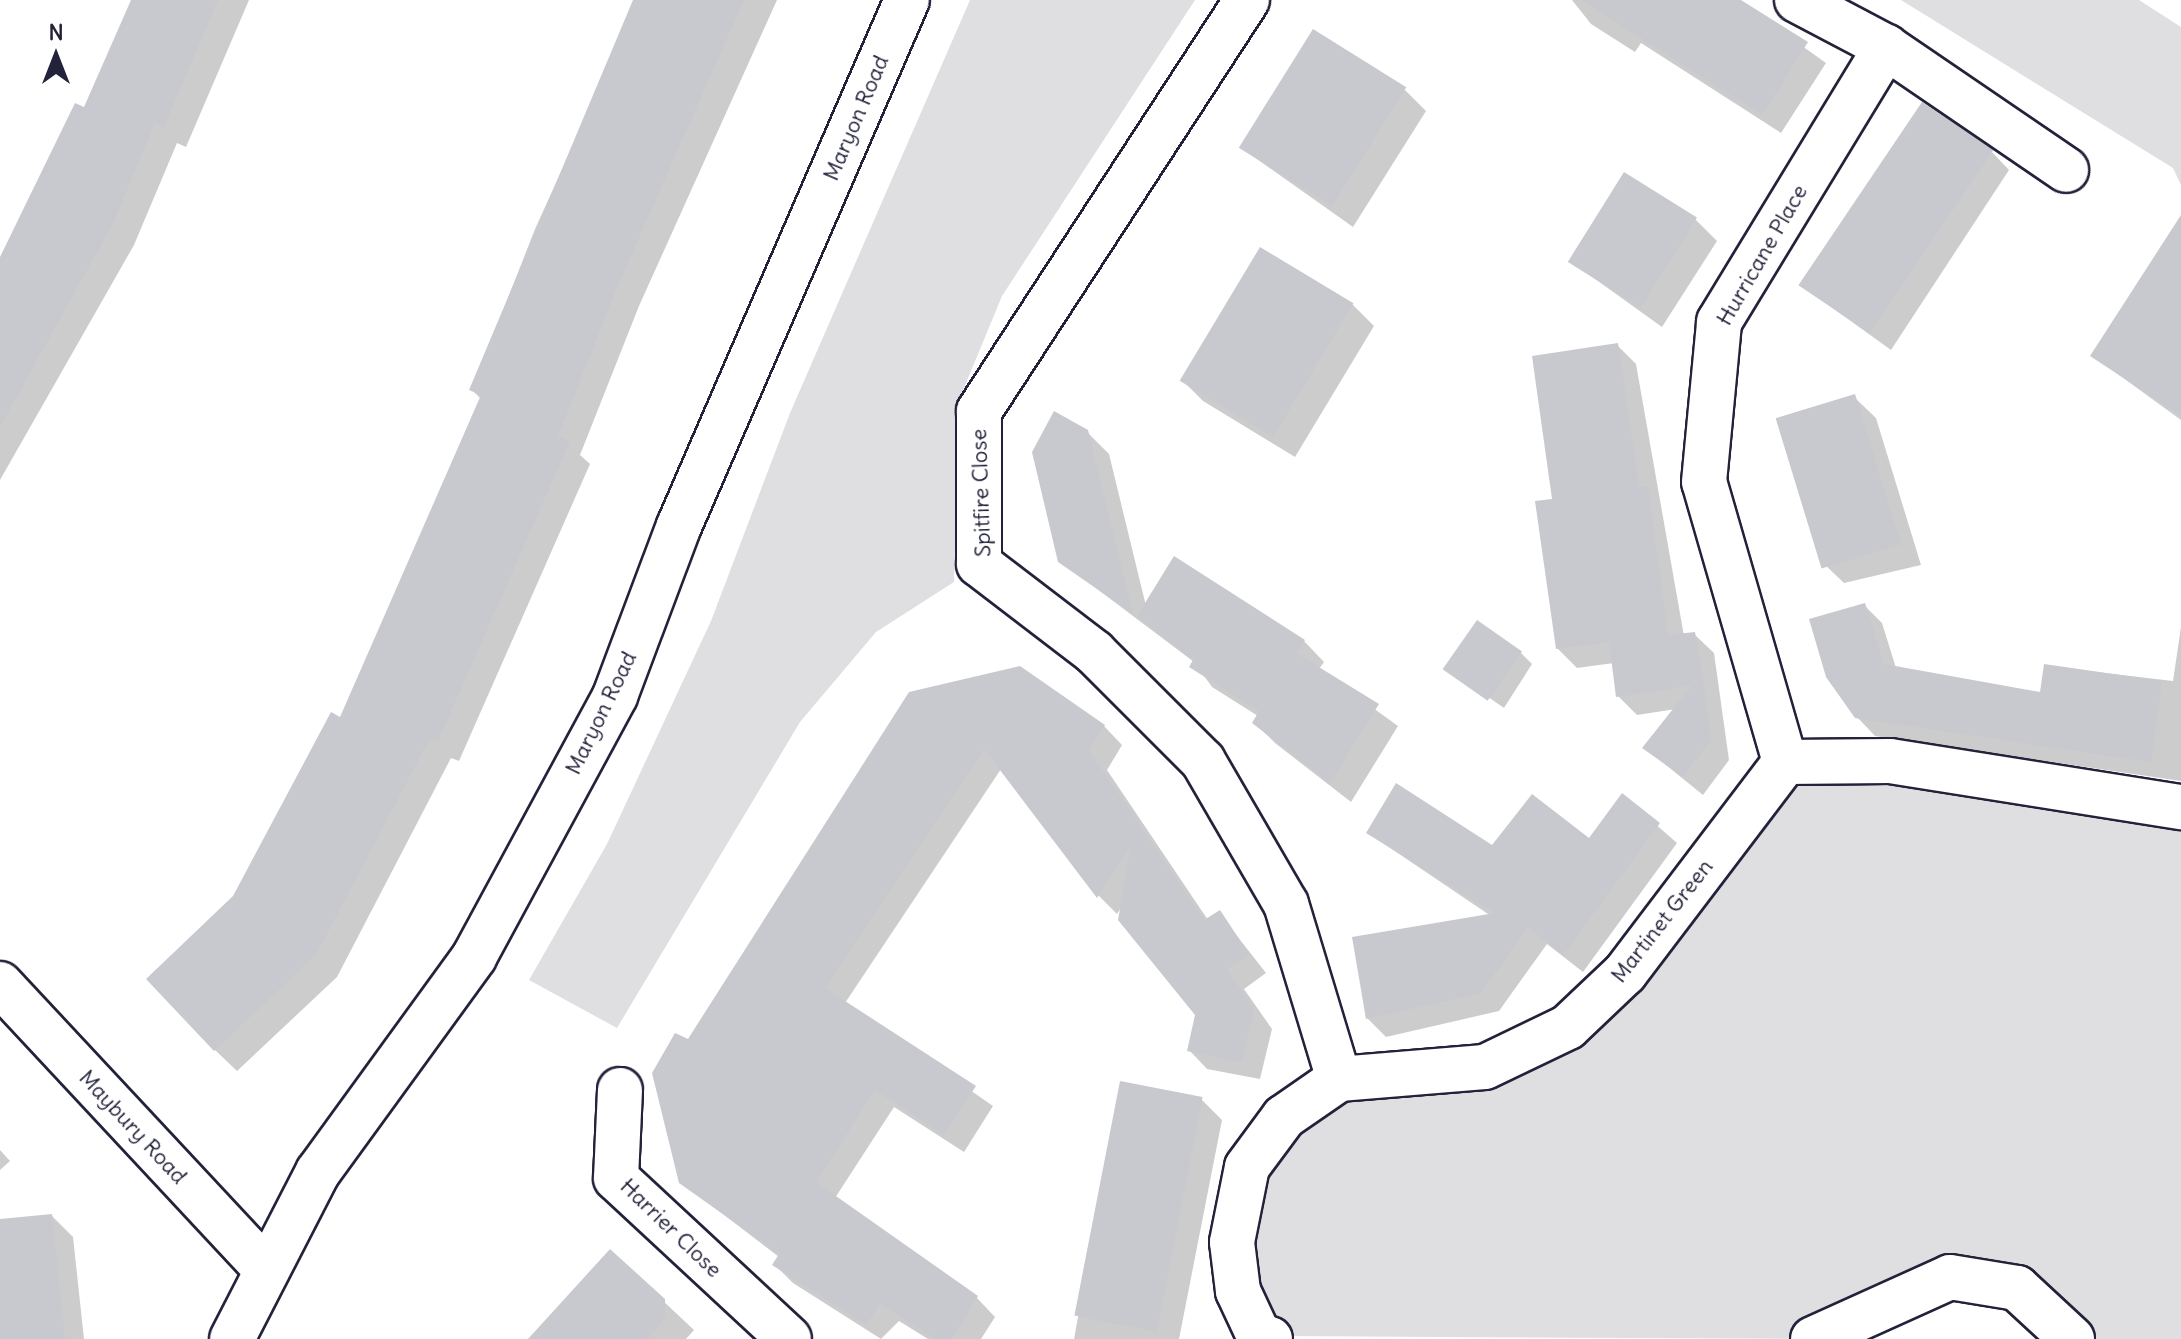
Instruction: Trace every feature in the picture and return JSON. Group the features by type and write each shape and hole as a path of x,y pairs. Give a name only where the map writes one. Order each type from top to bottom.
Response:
{"street":[{"name":"Maryon Road","path":"232,1339 318,1172 474,957 615,696 679,526 907,0"},
{"name":"Spitfire Close","path":"1247,0 979,411 979,564 1094,652 1203,761 1286,904 1339,1079"},
{"path":"1797,0 1886,47 2066,170"},
{"name":"Hurricane Place","path":"1785,762 1704,482 1719,322 1886,47"},
{"path":"1785,762 1890,761 2181,807"},
{"name":"Martinet Green","path":"1262,1338 1238,1291 1232,1242 1247,1167 1284,1117 1339,1079 1485,1067 1568,1027 1625,973 1785,762"},
{"name":"Maybury Road","path":"0,984 267,1270"},
{"name":"Harrier Close","path":"620,1090 616,1178 789,1339"},
{"path":"1813,1339 1950,1277 2017,1288 2072,1339"}],"shaded area":[{"path":"970,0 1195,0 1002,296 959,400 954,582 876,632 800,722 617,1028 529,980 607,844 711,621 790,413"},
{"path":"1901,0 2139,0 2181,27 2181,185 2173,168"},
{"path":"1785,762 2181,807 2181,1339 2072,1339 1950,1277 1813,1339 1259,1336 1247,1167 1284,1117 1568,1027"}],"building":[{"path":"131,0 218,0 164,127 155,123 113,223 0,427 0,257 75,103 84,107"},
{"path":"633,0 744,0 618,285 558,436 570,441 438,741 430,738 316,955 214,1051 146,979 233,896 331,712 340,717 481,395 469,390"},
{"path":"1581,0 1741,0 1808,42 1762,115"},
{"path":"1313,29 1406,87 1332,206 1239,148"},
{"path":"1922,102 1993,150 1870,333 1798,285"},
{"path":"1624,172 1697,218 1641,307 1568,262"},
{"path":"2181,215 2181,416 2090,356"},
{"path":"1260,247 1353,303 1273,437 1180,381"},
{"path":"1618,343 1639,487 1648,486 1668,635 1695,632 1702,673 1711,740 1683,777 1642,748 1692,685 1616,697 1609,642 1556,649 1535,501 1552,499 1532,356"},
{"path":"1855,394 1901,544 1822,568 1776,418"},
{"path":"1054,411 1088,430 1133,614 1058,562 1032,452"},
{"path":"1174,556 1305,640 1296,653 1379,704 1330,783 1252,723 1259,711 1189,667 1193,660 1137,616"},
{"path":"1865,603 1884,664 2040,692 2044,664 2162,681 2151,762 1855,718 1826,677 1809,619"},
{"path":"1477,620 1522,652 1488,701 1443,669"},
{"path":"1020,666 1105,725 1089,750 1204,920 1220,910 1249,954 1227,969 1254,1009 1242,1062 1187,1051 1195,1015 1118,920 1131,845 1097,898 984,749 825,988 976,1086 944,1135 875,1090 816,1182 978,1296 951,1339 936,1339 880,1304 866,1325 772,1265 779,1254 679,1183 652,1073 675,1033 688,1039 909,692"},
{"path":"1396,783 1492,845 1532,794 1589,838 1622,793 1660,823 1563,955 1528,927 1481,993 1366,1019 1352,937 1495,913 1366,833"},
{"path":"1120,1081 1202,1097 1157,1332 1074,1316"},
{"path":"52,1214 65,1339 0,1339 0,1219"},
{"path":"610,1249 665,1299 665,1319 647,1339 528,1339"}]}
